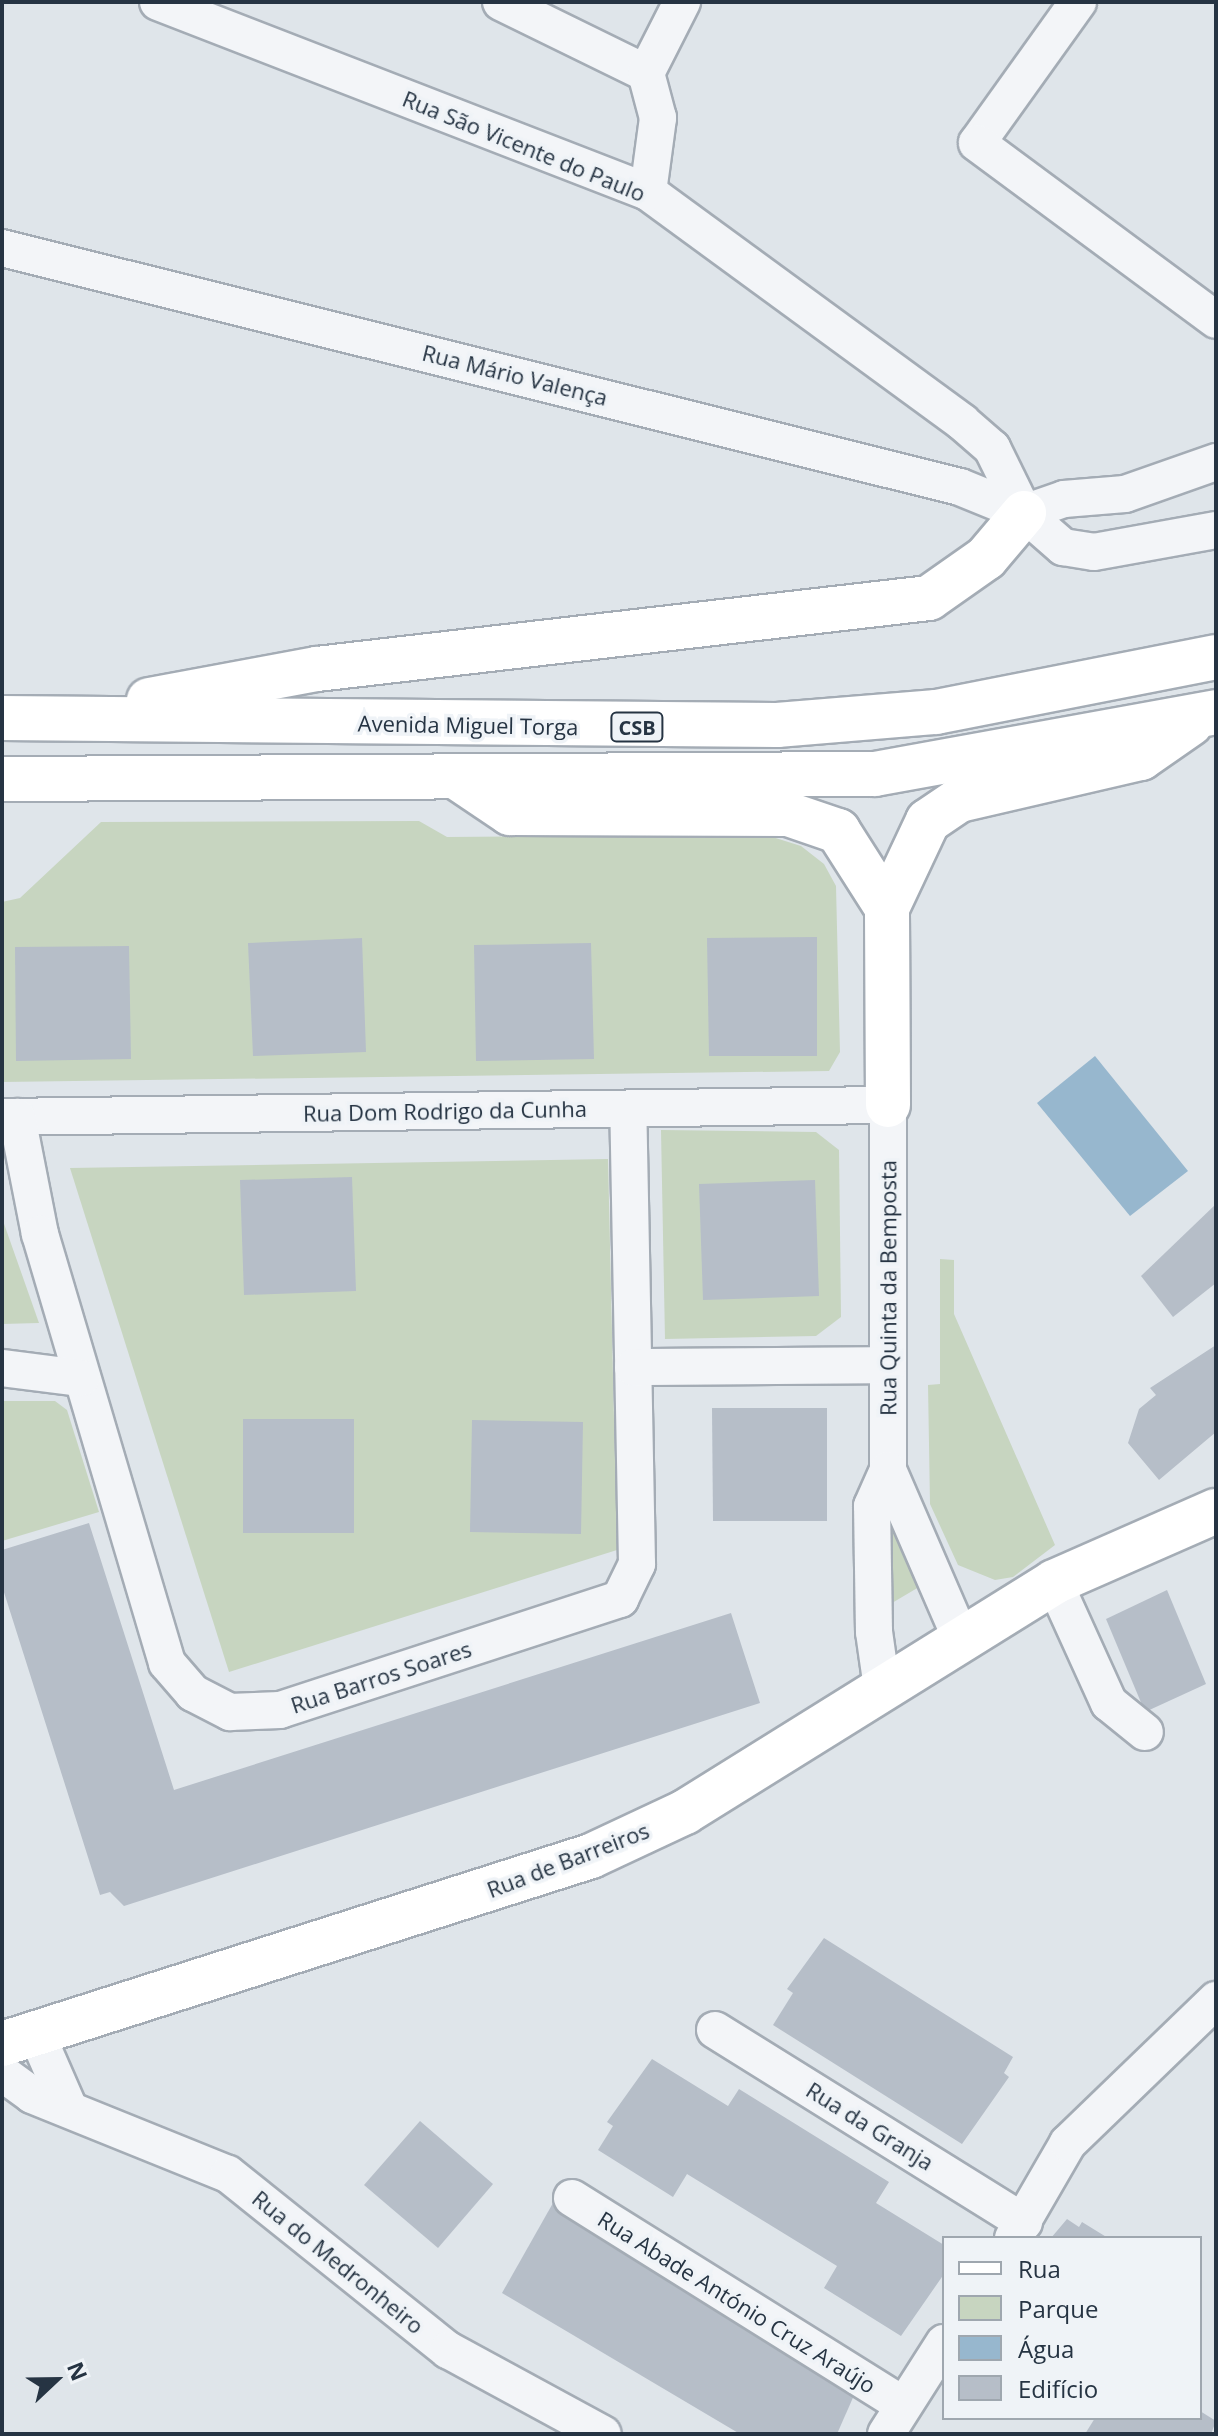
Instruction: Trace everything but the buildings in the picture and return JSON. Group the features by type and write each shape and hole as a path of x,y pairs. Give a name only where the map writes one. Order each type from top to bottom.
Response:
{"main road":[{"path":"52,717 317,669 929,598 986,558 1024,513"},
{"name":"Avenida Miguel Torga","path":"2,718 777,725 936,712 1216,657"},
{"path":"2,779 875,774 1212,712"},
{"path":"888,1105 887,908 928,821 959,800 1141,758 1212,712"},
{"path":"458,778 510,813 788,814 838,831 887,908"},
{"name":"Rua de Barreiros","path":"19,2038 591,1856 685,1812 1054,1582 1216,1511"}],"street":[{"name":"Rua São Vicente do Paulo","path":"158,2 648,192 972,431 1011,476 1024,513"},
{"path":"501,2 646,73"},
{"path":"648,192 658,118 646,73 682,2"},
{"path":"1078,2 977,143 1216,320"},
{"name":"Rua Mário Valença","path":"2,248 960,487 1024,513"},
{"path":"1216,462 1125,494 1064,499 1024,513 1063,547 1094,552 1216,530"},
{"name":"Rua Dom Rodrigo da Cunha","path":"9,1117 888,1105"},
{"name":"Rua Quinta da Bemposta","path":"888,1105 888,1470 961,1639"},
{"name":"Rua Barros Soares","path":"9,1117 81,1378 167,1663 193,1693 230,1712 280,1710 620,1599 637,1564 628,1109"},
{"path":"633,1367 888,1365"},
{"path":"2,1368 81,1378"},
{"name":"Rua Quinta da Bemposta","path":"882,1688 874,1632 872,1506 888,1470"},
{"path":"1054,1582 1109,1703 1145,1732"},
{"path":"1018,2230 1068,2143 1216,2000"},
{"name":"Rua da Granja","path":"715,2030 1018,2230"},
{"path":"19,2038 67,2104"},
{"name":"Rua do Medronheiro","path":"2,2073 32,2095 67,2104 228,2174 448,2350 603,2434"},
{"name":"Rua Abade António Cruz Araújo","path":"572,2198 894,2420"},
{"path":"894,2420 942,2346"}],"green space":[{"path":"419,821 447,837 766,835 801,846 824,864 836,886 840,1052 829,1071 2,1082 2,902 20,898 101,822"},
{"path":"661,1130 816,1132 839,1150 841,1317 816,1336 665,1339"},
{"path":"608,1159 617,1550 229,1672 70,1168"},
{"path":"2,1218 39,1323 2,1324"},
{"path":"940,1259 954,1260 954,1314 1055,1545 1013,1577 995,1580 958,1565 930,1504 928,1385 940,1384"},
{"path":"2,1401 55,1401 67,1410 99,1512 2,1541"},
{"path":"897,1531 919,1587 892,1603 889,1533"}],"water":[{"path":"1095,1056 1188,1171 1130,1216 1037,1103"}]}
